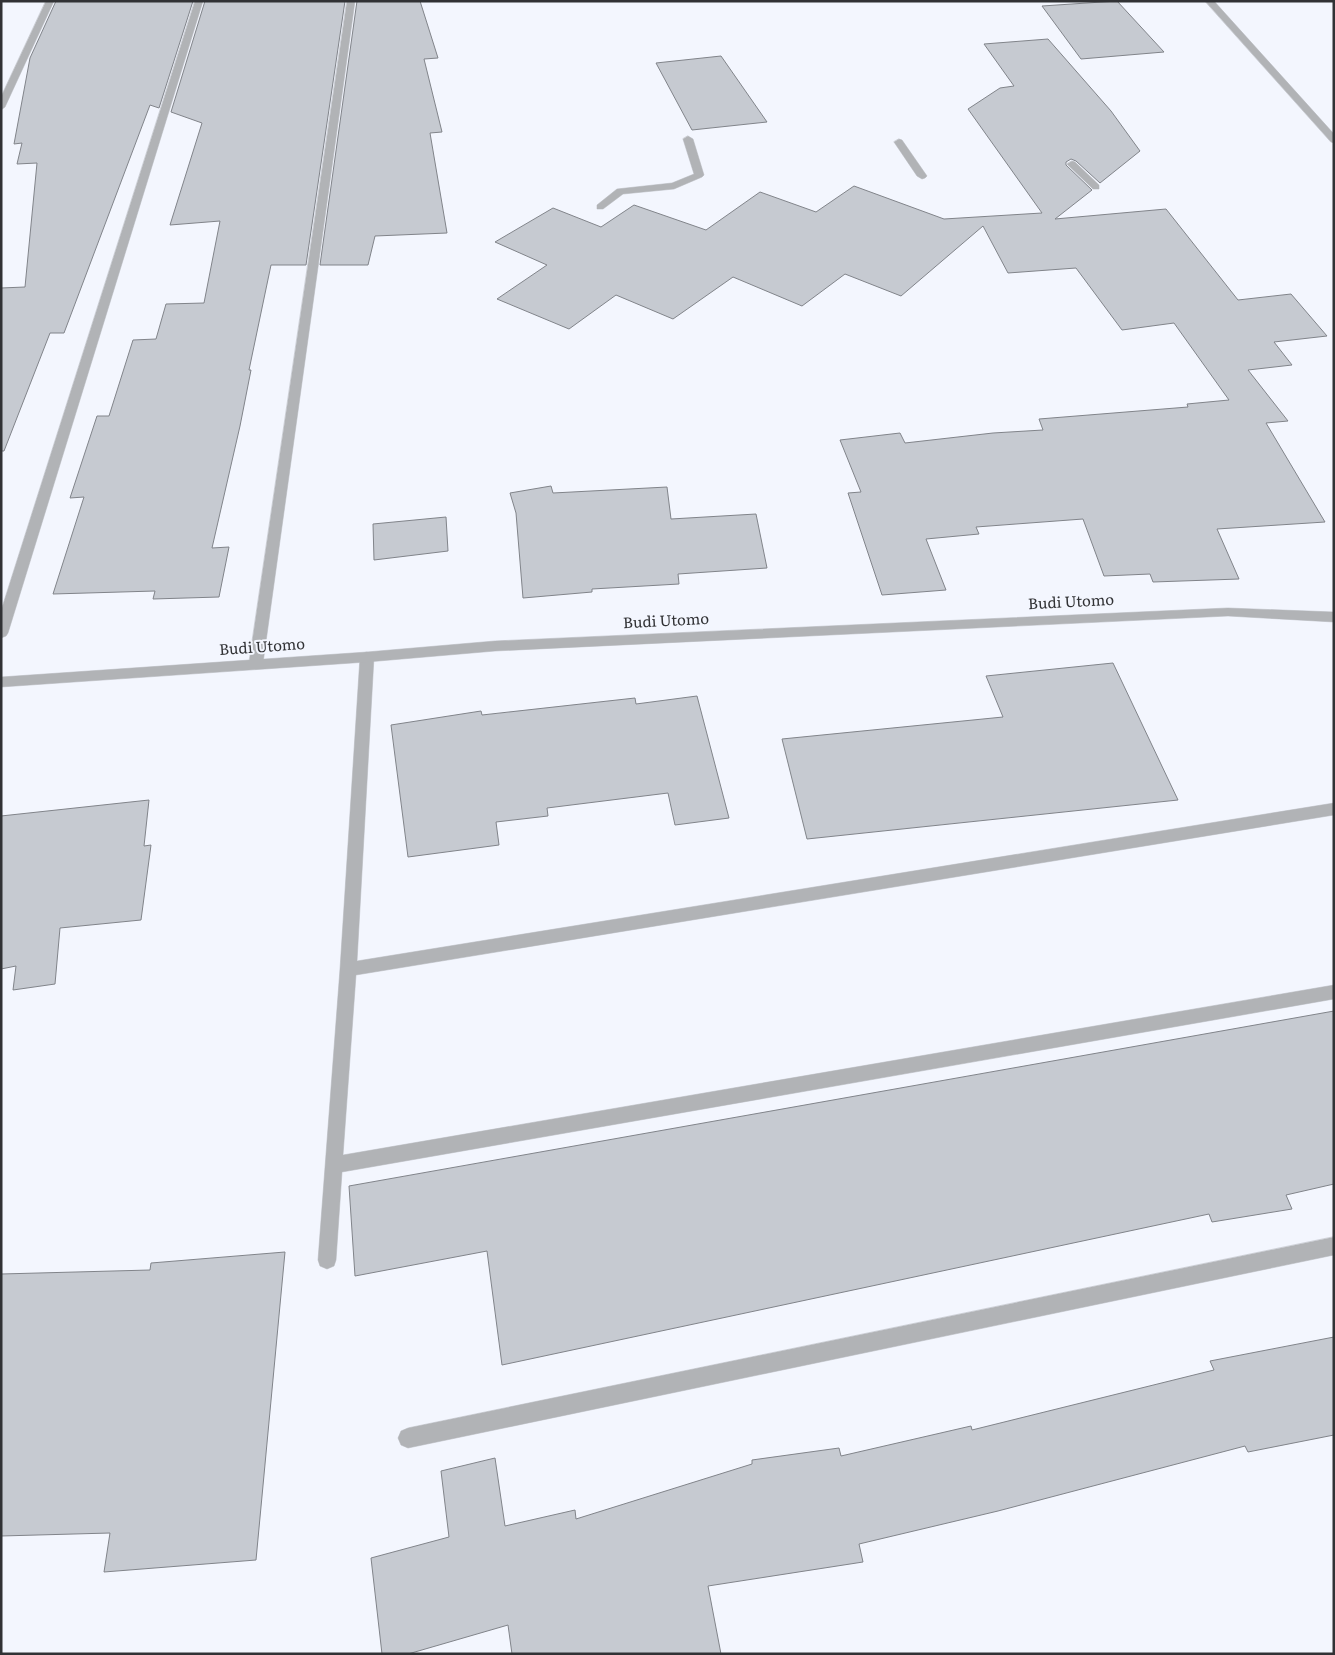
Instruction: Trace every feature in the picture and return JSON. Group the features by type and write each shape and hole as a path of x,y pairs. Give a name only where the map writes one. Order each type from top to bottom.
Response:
{"street":[{"path":"1,107 50,1"},
{"path":"1,633 198,1"},
{"path":"256,664 351,1"},
{"path":"1210,1 1334,140"},
{"path":"600,208 620,192 674,186 700,175 688,139"},
{"path":"900,142 922,176"},
{"path":"1072,164 1096,186"},
{"name":"Budi Utomo","path":"1,682 367,657 495,646 1208,612 1334,616"},
{"path":"327,1260 348,969 367,657"},
{"path":"348,969 1334,809"},
{"path":"333,1164 1334,992"},
{"path":"408,1438 1334,1246"}],"building":[{"path":"56,1 193,1 159,108 150,105 64,333 50,333 4,451 1,451 1,288 25,287 37,163 17,164 22,143 14,144 30,58"},
{"path":"205,1 345,1 306,265 271,265 249,370 251,370 240,426 212,548 229,547 219,597 153,599 155,591 53,594 84,497 70,498 97,416 109,416 133,340 156,339 166,304 204,303 220,221 170,225 202,123 171,112"},
{"path":"357,1 420,1 438,58 424,59 442,132 430,133 447,233 375,236 368,265 320,265"},
{"path":"1117,1 1164,52 1081,59 1042,6"},
{"path":"1048,39 1111,111 1140,151 1100,183 1076,161 1071,159 1066,162 1066,165 1092,190 1055,219 1166,209 1238,300 1291,294 1327,336 1274,342 1292,365 1248,370 1288,421 1266,423 1325,522 1217,529 1239,579 1153,582 1150,574 1104,576 1083,519 976,527 979,534 926,539 946,590 882,595 848,493 861,492 840,440 900,433 905,443 993,433 1043,430 1039,419 1188,407 1187,404 1229,400 1174,323 1122,330 1076,268 1008,273 983,226 901,296 845,274 802,306 733,277 673,319 616,295 569,329 497,299 547,265 495,242 553,208 601,227 634,205 706,230 760,192 816,212 854,186 944,219 1042,213 968,109 1000,88 1014,86 984,44"},
{"path":"721,56 767,122 692,130 656,63"},
{"path":"551,486 553,493 667,487 671,519 756,514 767,568 678,574 679,584 592,589 592,592 523,598 516,513 510,493"},
{"path":"446,517 448,551 374,560 373,524"},
{"path":"1113,663 1178,800 807,839 782,739 1003,717 986,676"},
{"path":"697,696 729,818 675,825 668,793 547,808 548,816 496,822 499,845 408,857 391,725 481,711 482,715 635,698 636,704"},
{"path":"149,800 144,846 151,845 141,920 60,928 55,984 13,990 16,966 1,969 1,816"},
{"path":"1334,1011 1334,1184 1286,1195 1292,1209 1212,1222 1209,1214 502,1365 487,1251 355,1276 349,1186"},
{"path":"285,1252 256,1560 104,1572 110,1533 1,1536 1,1274 150,1270 151,1263"},
{"path":"1334,1337 1334,1435 1248,1452 1245,1446 998,1511 859,1544 863,1562 708,1586 721,1654 512,1654 508,1625 408,1654 382,1654 371,1558 449,1537 441,1471 495,1458 505,1526 575,1510 576,1519 752,1464 752,1460 839,1448 841,1456 971,1426 972,1430 1214,1370 1210,1361"}]}
